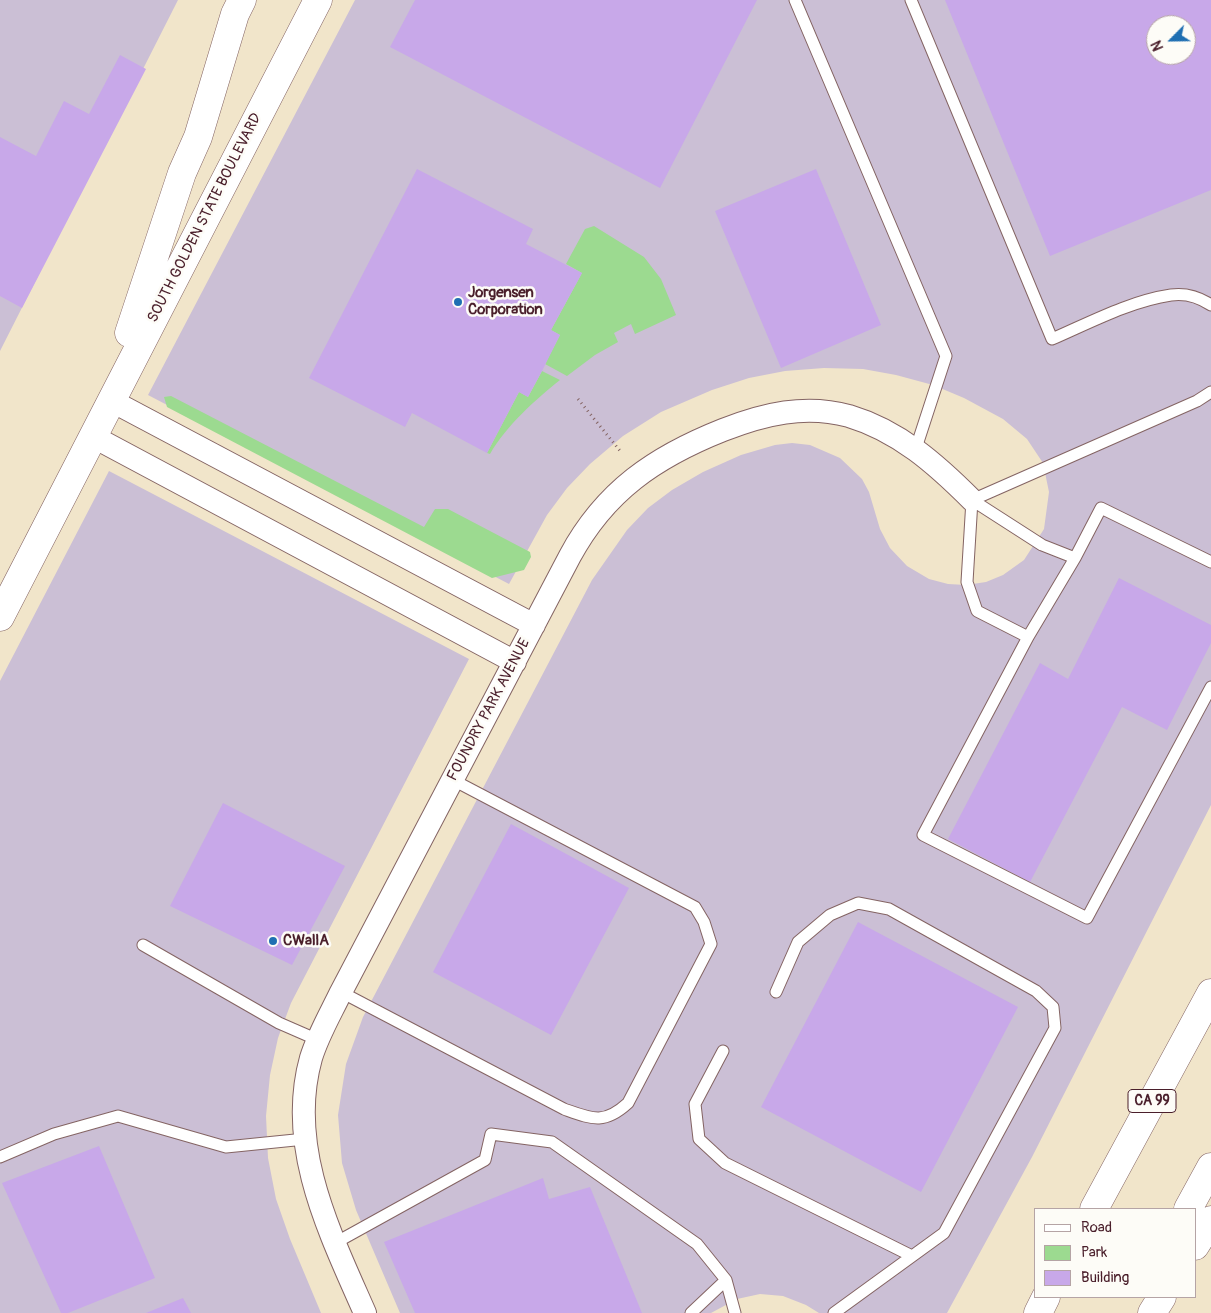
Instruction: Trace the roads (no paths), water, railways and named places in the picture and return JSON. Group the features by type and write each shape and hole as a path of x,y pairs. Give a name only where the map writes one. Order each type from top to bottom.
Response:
{"main road":[{"name":"SOUTH GOLDEN STATE BOULEVARD","path":"92,436 149,277 182,173 198,137 235,14 242,0"},
{"name":"SOUTH GOLDEN STATE BOULEVARD","path":"0,617 110,400 318,0"},
{"name":"CA 99","path":"1095,1208 1211,992"},
{"path":"1189,1208 1211,1168"},
{"path":"1196,1244 1211,1220"},
{"path":"1038,1313 1046,1298"},
{"path":"1132,1313 1140,1298"},
{"path":"1152,1313 1161,1298"}],"street":[{"path":"110,400 534,625"},
{"name":"FOUNDRY PARK AVENUE","path":"365,1313 335,1244 314,1185 305,1139 306,1086 311,1058 341,992 581,536 596,515 638,474 664,456 691,442 759,416 786,410 848,416 885,431 916,448 972,500"},
{"path":"92,436 515,662"}],"lane":[{"path":"795,0 946,356 916,448"},
{"path":"911,0 1052,339 1145,302 1172,295 1199,297 1211,305"},
{"path":"972,500 1197,401 1211,392"},
{"path":"972,500 1042,545 1074,558"},
{"path":"972,500 967,582 977,611 1028,637"},
{"path":"1211,562 1101,508 1028,637 923,835 1086,918 1211,687"},
{"path":"341,992 564,1109 594,1120 616,1114 628,1103 711,944 704,922 695,907 453,780"},
{"path":"776,992 798,942 830,915 858,903 889,909 1036,991 1053,1007 1055,1028 944,1233 834,1313"},
{"path":"143,945 279,1023 318,1040"},
{"path":"723,1051 695,1104 699,1140 725,1163 912,1256"},
{"path":"0,1157 54,1134 118,1116 226,1147 305,1139"},
{"path":"335,1244 485,1160 491,1134 552,1142 698,1244 726,1280 735,1313"},
{"path":"691,1313 726,1280"}],"place":[{"name":"Jorgensen Corporation","path":"458,302"},
{"name":"CWallA","path":"273,941"}]}
